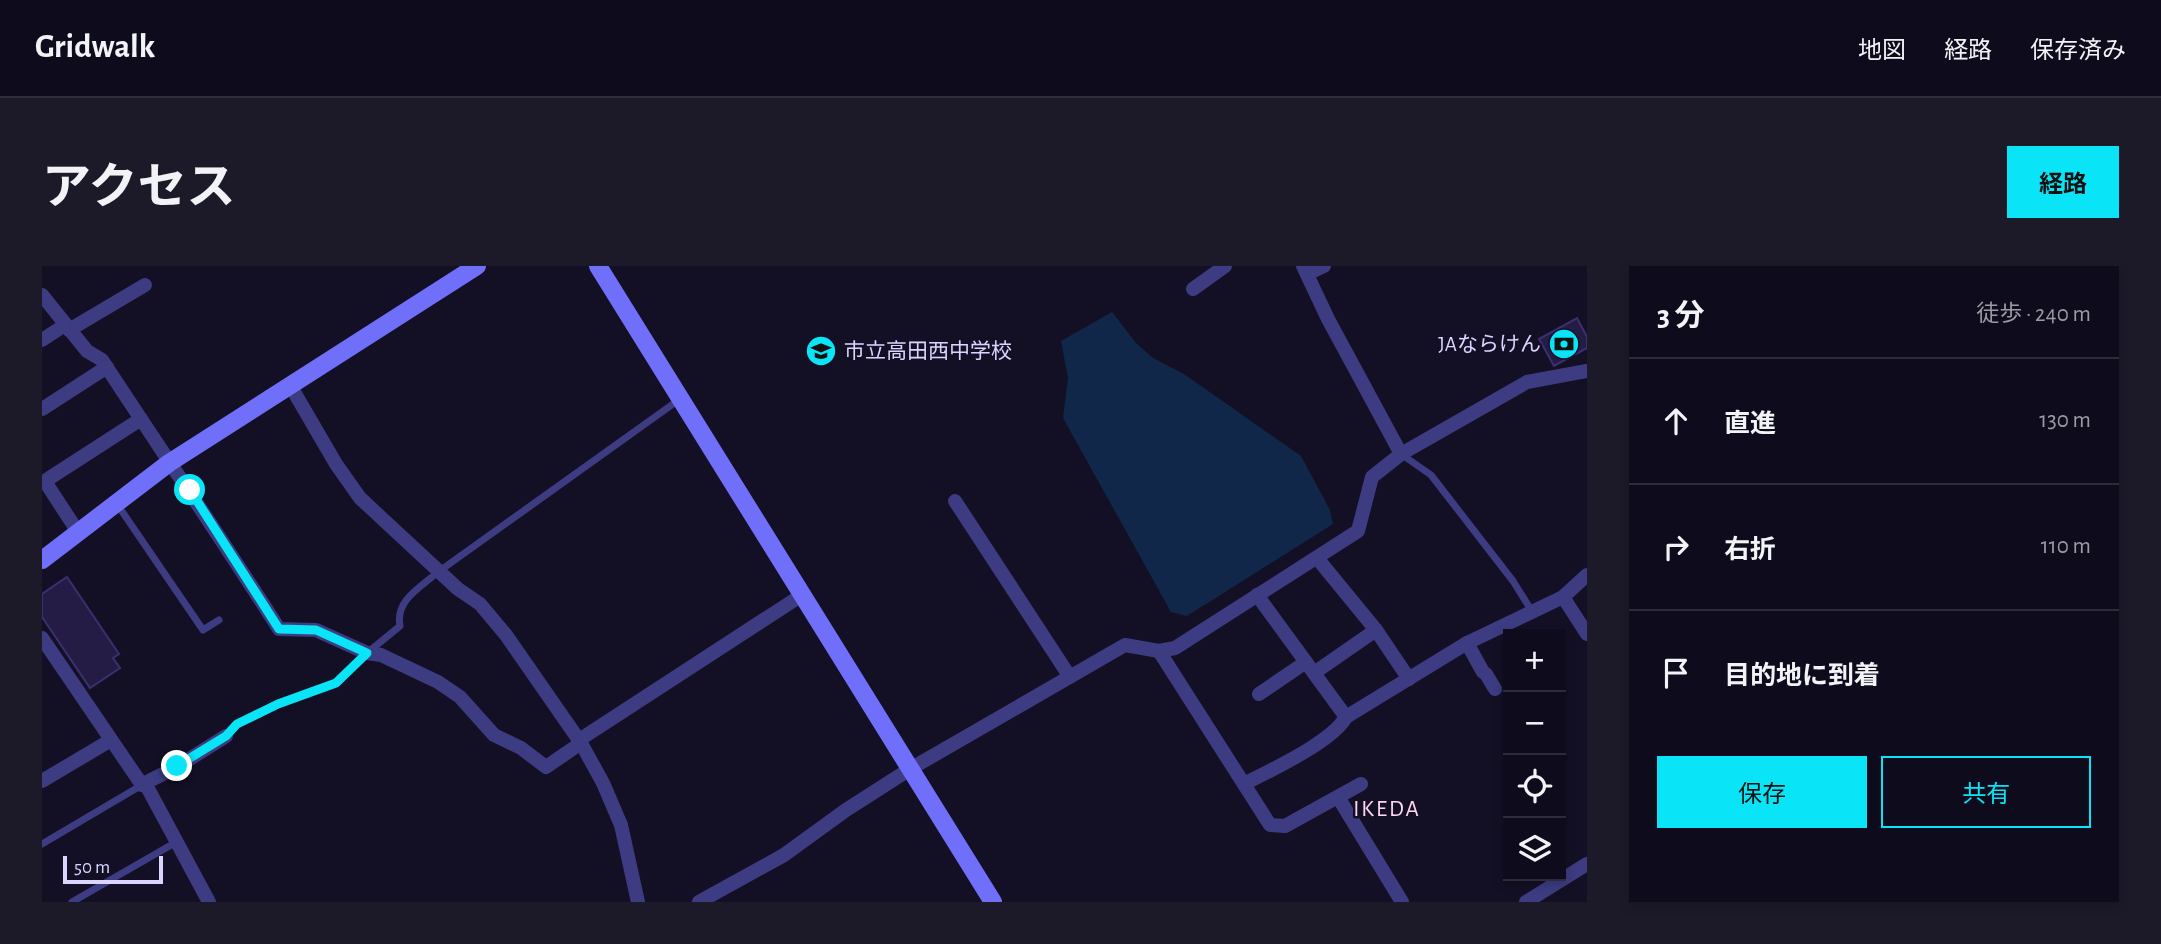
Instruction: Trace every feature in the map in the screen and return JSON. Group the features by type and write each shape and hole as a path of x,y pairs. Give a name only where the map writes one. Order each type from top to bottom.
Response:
{"street":[{"path":"42,560 169,463 477,266"},
{"path":"598,266 993,902"},
{"path":"1193,289 1225,266"},
{"path":"1324,266 1305,270 1328,319 1401,454"},
{"path":"42,340 145,285"},
{"path":"43,300 86,351 102,360 279,629 316,630 367,653 381,655 438,682 460,696 494,735 521,748 546,767 580,741 802,595"},
{"path":"42,409 107,367"},
{"path":"699,902 784,855 846,810 910,769 1125,645 1159,650 1175,648 1358,531 1372,477 1401,454 1527,382 1587,371"},
{"path":"290,385 335,464 360,498 457,589 480,604 506,635 580,741 603,783 621,825 638,902"},
{"path":"78,532 48,486 48,479 141,419"},
{"path":"955,501 1070,677"},
{"path":"1317,558 1376,631 1409,679"},
{"path":"1244,784 1298,754 1340,727 1346,717 1467,643 1563,597 1587,575"},
{"path":"1257,595 1346,717"},
{"path":"1563,597 1587,634"},
{"path":"1259,694 1376,631"},
{"path":"42,638 144,784 178,841 209,902"},
{"path":"1467,643 1495,689"},
{"path":"1159,650 1270,825 1285,827 1362,784"},
{"path":"144,784 226,736"},
{"path":"42,781 111,740"},
{"path":"1338,797 1402,902"},
{"path":"1526,902 1587,864"}],"lane":[{"path":"226,736 237,724 278,704 336,683 400,626 398,615 405,600 438,572 680,399"},
{"path":"1401,454 1431,475 1534,612"},
{"path":"117,503 202,630 219,620"},
{"path":"42,844 144,784"},
{"path":"72,902 178,841"}],"water":[{"path":"1112,312 1136,343 1153,358 1184,374 1301,456 1330,510 1333,524 1187,616 1171,612 1063,418 1068,378 1061,341"}],"building":[{"name":"JAならけん","path":"1577,318 1587,337 1587,348 1554,366 1539,339"},
{"path":"67,577 119,654 113,658 120,668 90,688 42,617 42,594"}],"place":[{"name":"JAならけん","path":"1564,344"},
{"name":"市立高田西中学校","path":"821,351"}],"district":[{"name":"IKEDA","path":"1387,808"}],"route":[{"path":"177,766 226,736 237,724 278,704 336,683 367,653 316,630 279,629 190,490"}]}
